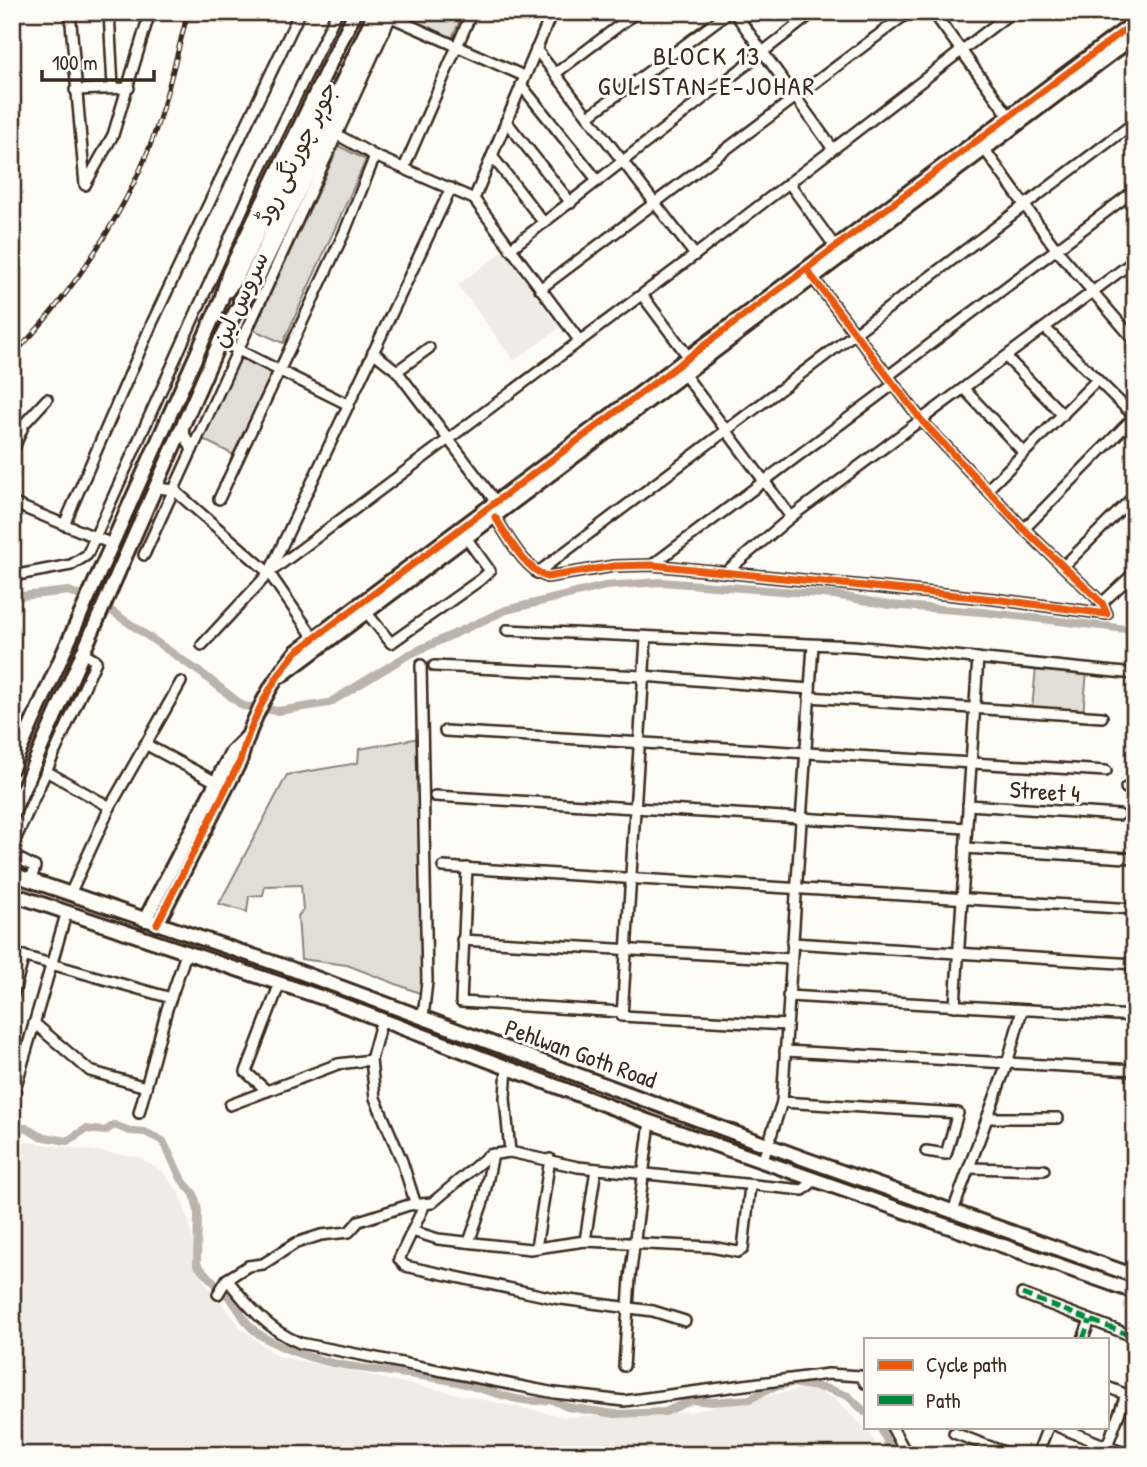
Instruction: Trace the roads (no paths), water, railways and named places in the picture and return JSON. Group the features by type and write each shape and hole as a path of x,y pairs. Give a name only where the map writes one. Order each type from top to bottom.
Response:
{"main road":[{"name":"جوہر چورنگی روڈ","path":"12,768 221,300 229,272 355,12"},
{"name":"جوہر چورنگی روڈ","path":"221,300 238,275 364,12"},
{"name":"جوہر چورنگی روڈ","path":"12,814 95,620 157,488 246,283 375,12"},
{"name":"جوہر چورنگی روڈ","path":"237,309 257,292 390,14"},
{"path":"150,922 240,761 246,738 273,684 296,652 496,502 643,399 684,374 949,169 1009,116 1135,22"},
{"path":"273,684 495,517 690,359 810,275 836,248 949,169 985,149 1135,36"},
{"path":"150,922 216,782 232,752 246,738"},
{"name":"Pehlwan Goth Road","path":"12,874 232,951 286,967 767,1145 1135,1276"},
{"name":"Pehlwan Goth Road","path":"12,894 227,964 382,1019 650,1122 1135,1292"},
{"path":"227,964 232,951"},
{"path":"853,1193 859,1178"},
{"path":"935,1222 947,1209"}],"street":[{"path":"70,12 85,185 113,135 150,12"},
{"path":"109,12 113,87"},
{"path":"64,525 153,321 300,12"},
{"path":"12,576 76,564 88,555 258,174 337,12"},
{"path":"404,168 472,12"},
{"path":"474,199 552,12"},
{"path":"556,73 638,12"},
{"path":"590,115 731,12 763,51 833,149"},
{"path":"510,249 814,12"},
{"path":"540,289 654,202 797,99 909,12"},
{"path":"933,12 1009,116"},
{"path":"202,645 269,573 695,256 1012,12"},
{"path":"390,14 523,81 598,181"},
{"name":"سروس لین","path":"144,555 237,349 257,292 336,134 390,14"},
{"path":"537,48 695,256"},
{"path":"75,90 129,88"},
{"path":"506,121 570,203"},
{"path":"537,573 1135,122"},
{"path":"336,134 375,156 474,199 579,340"},
{"path":"985,149 1056,249 1091,293 1135,341"},
{"path":"219,499 345,231 375,156"},
{"path":"492,156 544,223"},
{"path":"789,183 836,248"},
{"path":"269,573 451,188"},
{"path":"653,565 766,482 1056,249 1135,190"},
{"path":"726,572 791,517 1135,260"},
{"path":"495,517 537,573 547,577 614,566 653,565 994,599 1107,614 1102,603 1024,529 922,421 810,275"},
{"path":"642,295 690,359"},
{"path":"1024,529 1135,417 1045,328"},
{"path":"220,341 349,405"},
{"path":"397,371 429,348"},
{"path":"373,352 397,371 496,502"},
{"path":"1006,357 1062,415"},
{"path":"684,374 791,517"},
{"path":"988,489 1097,380"},
{"path":"964,389 1024,453"},
{"path":"12,453 24,424 47,399"},
{"path":"182,429 192,450"},
{"path":"157,488 174,490 269,573 314,638"},
{"path":"1064,566 1135,495"},
{"path":"12,503 112,544"},
{"path":"367,613 391,643 480,580 491,571 467,538"},
{"path":"1102,603 1135,572"},
{"path":"507,630 813,645 1135,674"},
{"path":"646,638 622,1016 787,1025"},
{"path":"763,1160 782,1102 813,645"},
{"path":"12,847 96,661 81,652"},
{"path":"954,1006 978,658"},
{"path":"421,665 427,969 423,1017"},
{"path":"434,666 643,676 974,710 1102,717"},
{"path":"70,894 110,807 181,682"},
{"path":"445,731 1106,771"},
{"path":"145,744 216,782"},
{"path":"46,771 110,807"},
{"path":"435,796 636,811 966,828"},
{"name":"Street 4","path":"968,806 1119,815"},
{"path":"965,848 1127,858"},
{"path":"12,855 36,867 31,880"},
{"path":"443,867 1134,909"},
{"path":"467,868 461,1002 622,1012"},
{"path":"13,1096 68,911"},
{"path":"462,940 791,959"},
{"path":"792,943 1135,964"},
{"path":"139,1113 187,951"},
{"path":"12,954 52,962 171,998"},
{"path":"12,998 14,983 24,956"},
{"path":"267,1091 246,1072 280,983"},
{"path":"788,996 1135,1016"},
{"path":"947,1209 968,1168 987,1118 1007,1064 1021,1010"},
{"path":"382,1019 371,1060 375,1098 420,1205 399,1259 405,1266 554,1298 628,1306 685,1321"},
{"path":"34,1023 90,1071 146,1087"},
{"path":"785,1051 1135,1070"},
{"path":"230,1105 345,1062 371,1060"},
{"path":"507,1066 505,1098 510,1152"},
{"path":"782,1102 958,1113 946,1154 926,1151"},
{"path":"987,1118 1058,1118"},
{"path":"624,1366 628,1306 650,1122"},
{"path":"218,1294 225,1282 248,1266 263,1264 296,1243 321,1235 349,1232 359,1222 432,1203 493,1154 510,1152 596,1169 803,1190 815,1180"},
{"path":"469,1242 483,1202 493,1154"},
{"path":"536,1248 550,1159"},
{"path":"968,1168 1044,1170"},
{"path":"585,1241 596,1169"},
{"path":"412,1231 438,1239 536,1248 585,1241 740,1252 750,1185"},
{"path":"225,1282 263,1321 283,1336 300,1343 555,1393 624,1401 828,1374 861,1376 864,1380"},
{"path":"1022,1294 1135,1337"},
{"path":"1083,1338 1090,1320"},
{"path":"1107,1446 1130,1396 1108,1387"},
{"path":"893,1428 907,1455"},
{"path":"1037,1455 1048,1428"},
{"path":"1062,1428 1129,1455"},
{"path":"954,1433 1012,1455"}],"waterway":[{"path":"12,597 69,591 110,610 204,675 243,706 278,711 329,703 408,655 506,610 605,586 660,582 835,595 889,605 982,612 1135,630"},
{"path":"12,1127 26,1128 39,1136 67,1141 86,1129 105,1131 114,1125 130,1131 145,1132 163,1141 182,1180 194,1194 198,1211 197,1264 232,1300 257,1333 287,1349 310,1357 452,1381 515,1399 550,1399 567,1407 615,1414 665,1412 692,1400 712,1402 750,1399 770,1388 792,1383 829,1389 848,1396 864,1411"},
{"path":"880,1428 894,1455"}],"railway":[{"path":"12,356 56,307 77,278 132,187 157,126 188,12"}],"district":[{"name":"BLOCK 13 GULISTAN-E-JOHAR","path":"707,70"}]}
